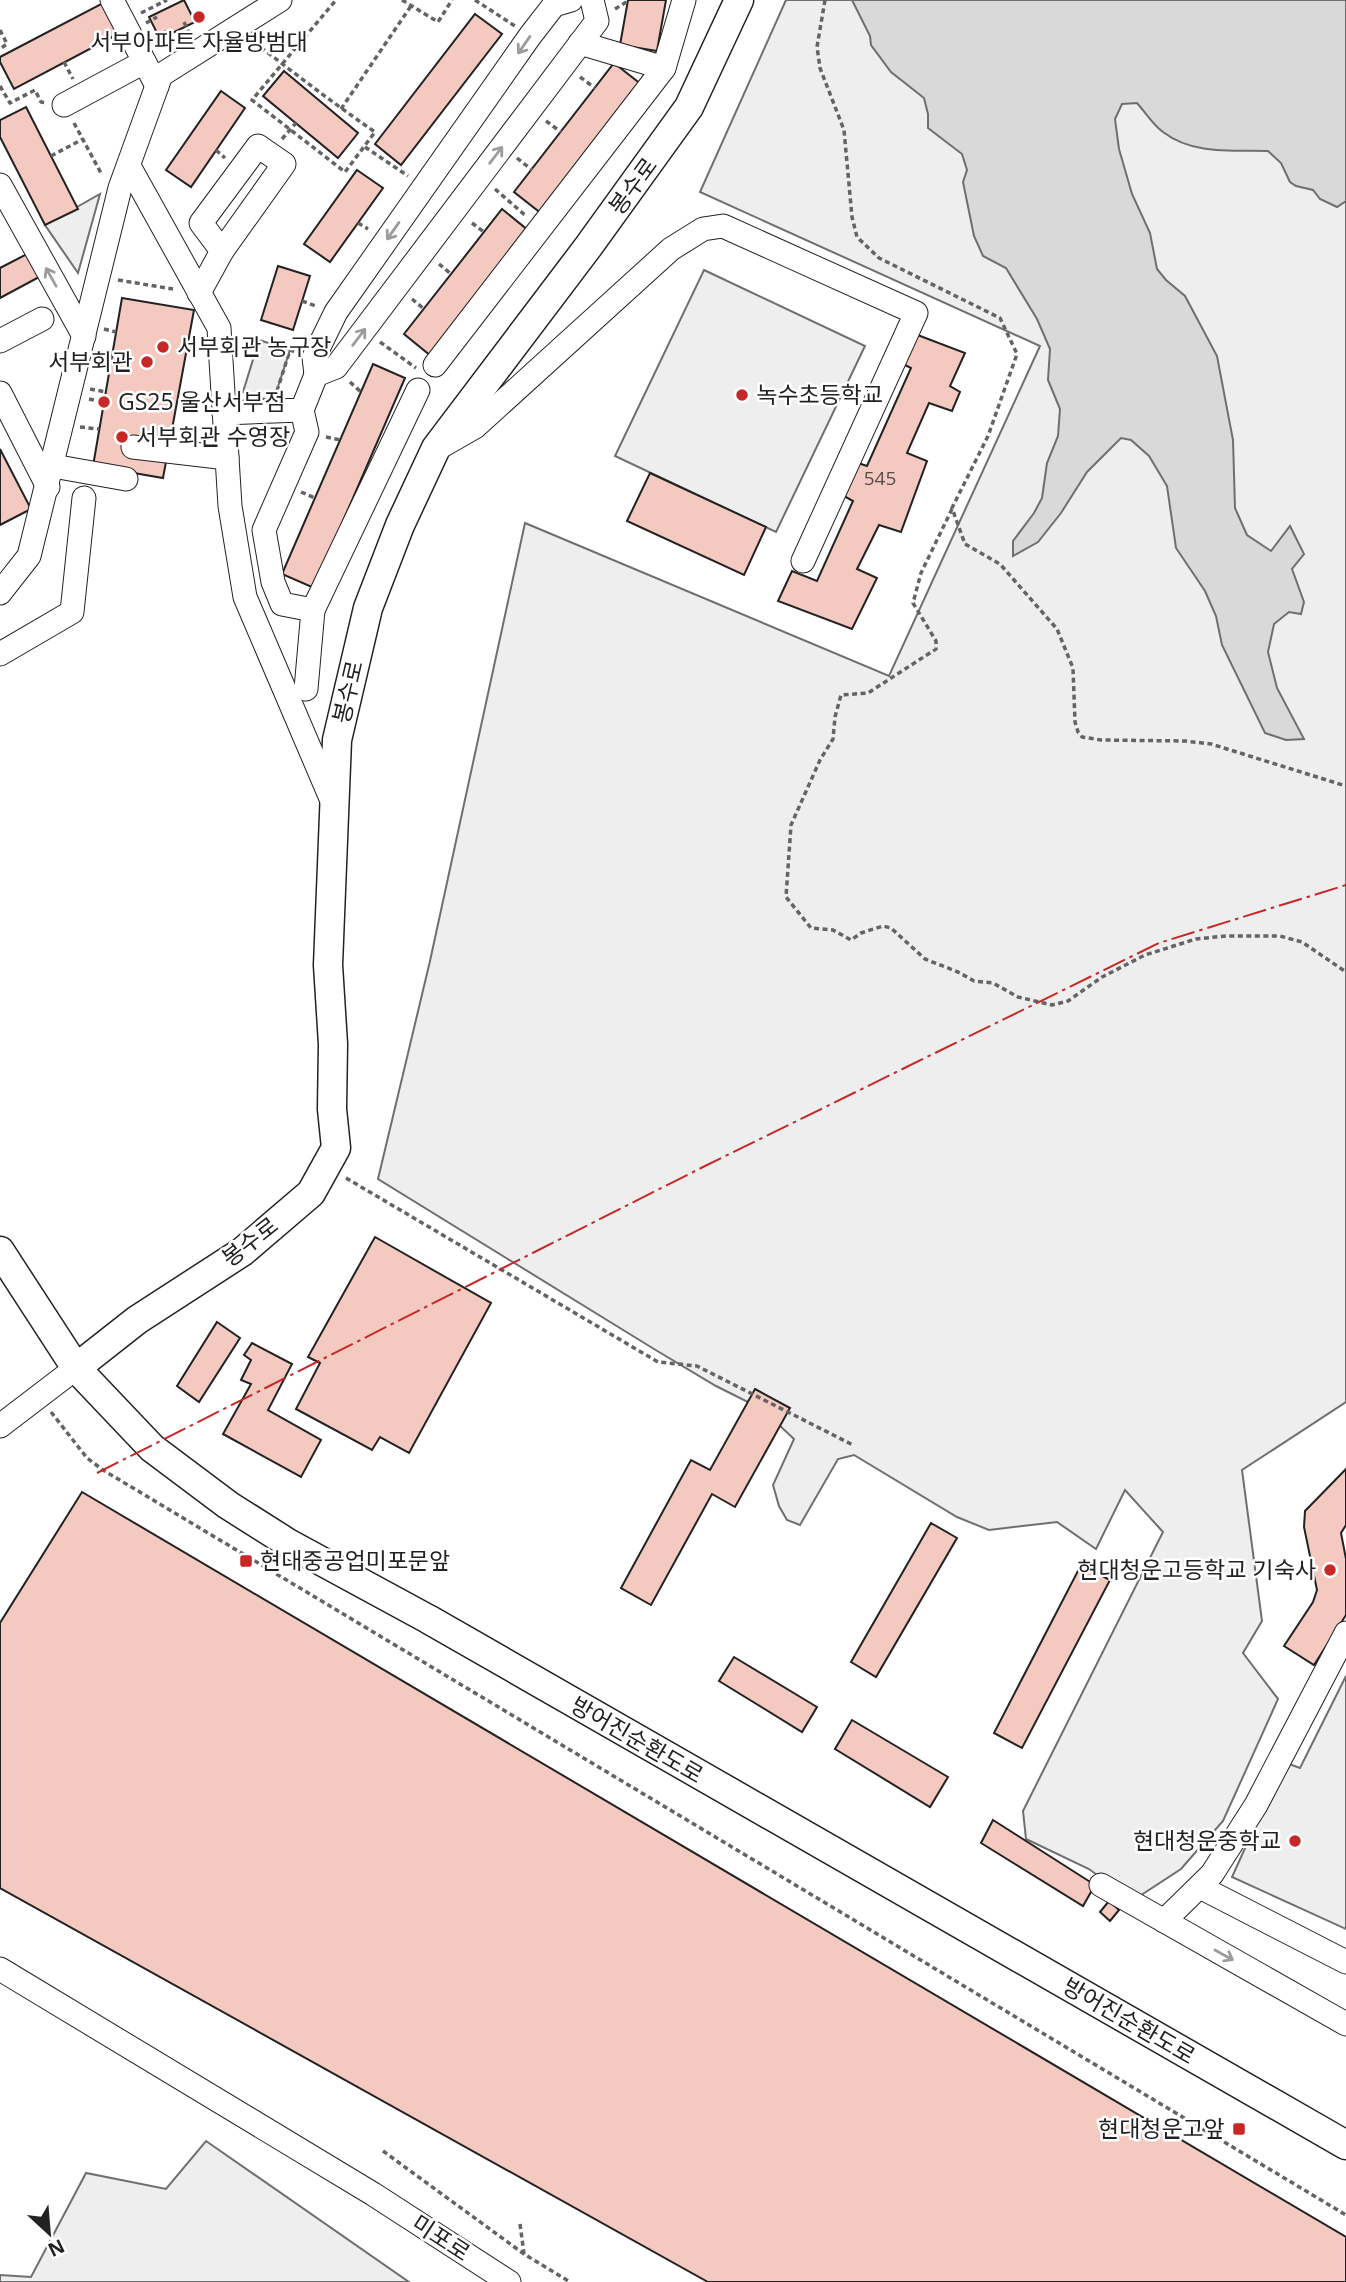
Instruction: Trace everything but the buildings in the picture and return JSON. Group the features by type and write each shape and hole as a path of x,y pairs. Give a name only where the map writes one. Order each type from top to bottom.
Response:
{"main road":[{"name":"봉수로","path":"76,1368 136,1320 242,1252 310,1193 336,1148 332,1110 333,1044 328,965 333,803 337,740 368,608 400,525 436,448 589,247 689,107 739,0"},
{"name":"방어진순환도로","path":"0,1251 76,1368 152,1448 228,1505 288,1543 428,1619 1346,2145"}],"street":[{"path":"112,0 157,86"},
{"path":"1,590 29,556 117,202 161,75 280,0"},
{"path":"313,610 282,604 273,582 264,530 307,432 302,411 316,375 314,357 336,312 530,36 554,5 572,0"},
{"path":"316,375 336,367 597,20 592,0"},
{"path":"306,689 313,610 423,375 664,68 684,0"},
{"path":"580,43 664,68"},
{"path":"64,104 144,62"},
{"path":"129,166 219,328 230,506 245,597 333,803"},
{"path":"4,200 84,336"},
{"path":"436,448 475,428 671,249 703,229 723,226 916,313 803,561"},
{"path":"200,293 222,251"},
{"path":"0,341 43,319"},
{"path":"0,393 50,477"},
{"path":"224,413 302,411"},
{"path":"133,447 227,458"},
{"path":"50,477 125,480"},
{"path":"0,654 72,612 85,498"},
{"path":"0,1426 76,1368"},
{"path":"1164,1921 1212,1874 1256,1805 1346,1633"},
{"path":"1101,1885 1346,2024"},
{"path":"1200,1887 1346,1962"},
{"name":"미포로","path":"0,1969 373,2194 509,2282"}],"path":[{"path":"123,23 167,0"},
{"path":"235,28 283,64 341,109 375,132 345,172 252,100 283,64 336,0"},
{"path":"402,0 438,22 452,0"},
{"path":"475,0 530,36"},
{"path":"825,0 817,47 820,68 844,130 852,217 857,237 879,258 1000,318 1017,354 988,436 921,573 912,603 936,641 936,649 867,693 841,695 833,739 820,760 791,825 786,897 811,928 833,930 850,940 861,933 883,926 891,928 925,959 974,981 993,983 1018,997 1052,1005 1068,1001 1102,977 1145,955 1196,939 1280,936 1302,942 1346,972"},
{"path":"341,109 411,6"},
{"path":"0,30 7,44 0,48"},
{"path":"0,86 9,103 35,90 41,102 64,104 117,202"},
{"path":"290,129 296,123"},
{"path":"51,156 83,139"},
{"path":"364,147 424,188"},
{"path":"480,176 541,228"},
{"path":"99,277 200,293"},
{"path":"364,330 423,375"},
{"path":"273,402 290,350"},
{"path":"952,508 965,544 1000,564 1057,629 1073,668 1075,722 1082,737 1211,744 1346,786"},
{"path":"326,1167 658,1362 697,1366 853,1445"},
{"path":"39,1396 87,1458 103,1470 1346,2215"},
{"path":"383,2151 524,2254 570,2282"},
{"path":"520,2224 524,2254"}],"shaded area":[{"path":"786,0 1346,0 1346,1402 1242,1470 1262,1621 1243,1653 1278,1699 1223,1821 1181,1869 1132,1901 1089,1869 1026,1839 1023,1811 1163,1532 1125,1490 1096,1549 1057,1522 989,1530 957,1517 854,1455 838,1459 800,1525 787,1520 779,1506 773,1485 794,1439 762,1409 716,1386 654,1349 378,1179 430,961 525,523 889,676 1040,346 700,192"},
{"path":"852,0 1346,0 1346,201 1337,207 1320,199 1313,190 1290,182 1281,163 1268,151 1213,150 1187,145 1159,129 1137,103 1122,104 1115,119 1119,149 1132,194 1150,233 1157,269 1185,296 1217,356 1233,440 1235,508 1247,535 1271,551 1290,526 1304,554 1292,569 1304,602 1301,614 1289,612 1274,624 1268,652 1277,688 1304,739 1286,740 1265,733 1222,645 1216,616 1205,591 1176,548 1167,486 1149,456 1131,440 1121,438 1087,472 1061,513 1038,542 1013,556 1013,541 1042,498 1047,463 1058,436 1060,409 1048,380 1050,349 1037,319 1006,268 983,256 974,236 963,182 967,170 962,154 928,128 924,98 891,72 871,45 870,36"},
{"path":"100,194 78,273 45,225"},
{"path":"704,270 865,346 776,532 615,456"},
{"path":"259,340 290,350 273,402 243,392"},
{"path":"1346,1676 1346,1929 1232,1877 1284,1762 1300,1768"},
{"path":"206,2141 409,2282 0,2282 0,2275 31,2277 86,2173 166,2189"}],"power":[{"path":"97,1473 701,1168 1159,943 1346,885"}],"place":[{"name":"서부아파트 자율방범대","path":"199,17"},
{"name":"서부회관 농구장","path":"163,347"},
{"name":"서부회관","path":"147,362"},
{"name":"녹수초등학교","path":"742,395"},
{"name":"GS25 울산서부점","path":"104,402"},
{"name":"서부회관 수영장","path":"122,437"},
{"name":"현대중공업미포문앞","path":"246,1561"},
{"name":"현대청운고등학교 기숙사","path":"1330,1570"},
{"name":"현대청운중학교","path":"1295,1841"},
{"name":"현대청운고앞","path":"1239,2129"}]}
